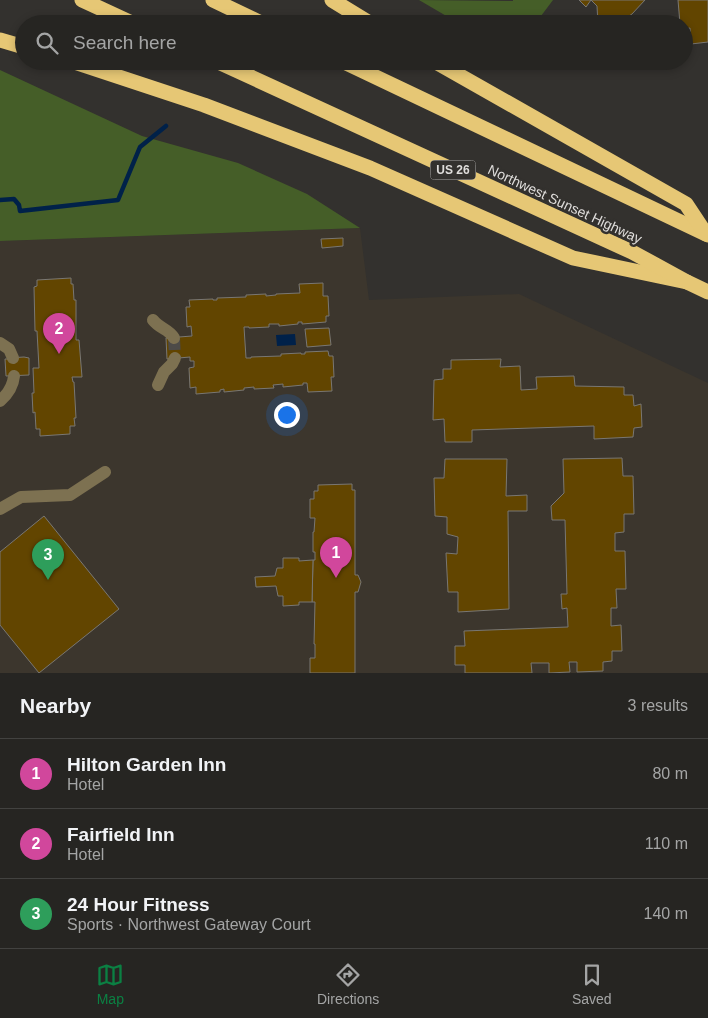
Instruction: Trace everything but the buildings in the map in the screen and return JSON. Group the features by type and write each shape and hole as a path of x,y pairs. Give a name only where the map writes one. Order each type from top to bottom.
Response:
{"highway":[{"path":"82,0 114,15"},
{"path":"213,0 244,15"},
{"path":"332,0 356,15"},
{"path":"0,40 15,44"},
{"path":"99,70 259,125 370,168 573,258 687,282"},
{"name":"Northwest Sunset Highway","path":"236,70 632,252 708,292"},
{"path":"361,70 707,234"},
{"path":"450,70 686,204 707,234"}],"street":[{"path":"153,320 159,327 172,334 174,338"},
{"path":"0,342 10,349 13,358"},
{"path":"158,385 164,372 175,358"},
{"path":"0,401 12,388 14,376"},
{"path":"0,509 21,497 70,494 105,472"}],"shaded area":[{"path":"360,228 369,300 519,294 708,383 708,673 0,673 0,241"}],"green space":[{"path":"419,0 553,0 542,15 445,15"},
{"path":"0,70 142,136 238,163 307,194 360,228 0,241"}],"water":[{"path":"295,334 296,345 277,346 276,335"}],"waterway":[{"path":"0,200 14,199 19,205 20,211 118,200 140,147 166,126"}],"tunnel":[{"path":"174,338 175,358"}],"place":[{"name":"Fairfield Inn","path":"59,354"},
{"name":"Hilton Garden Inn","path":"336,578"},
{"name":"24 Hour Fitness","path":"48,580"}]}
